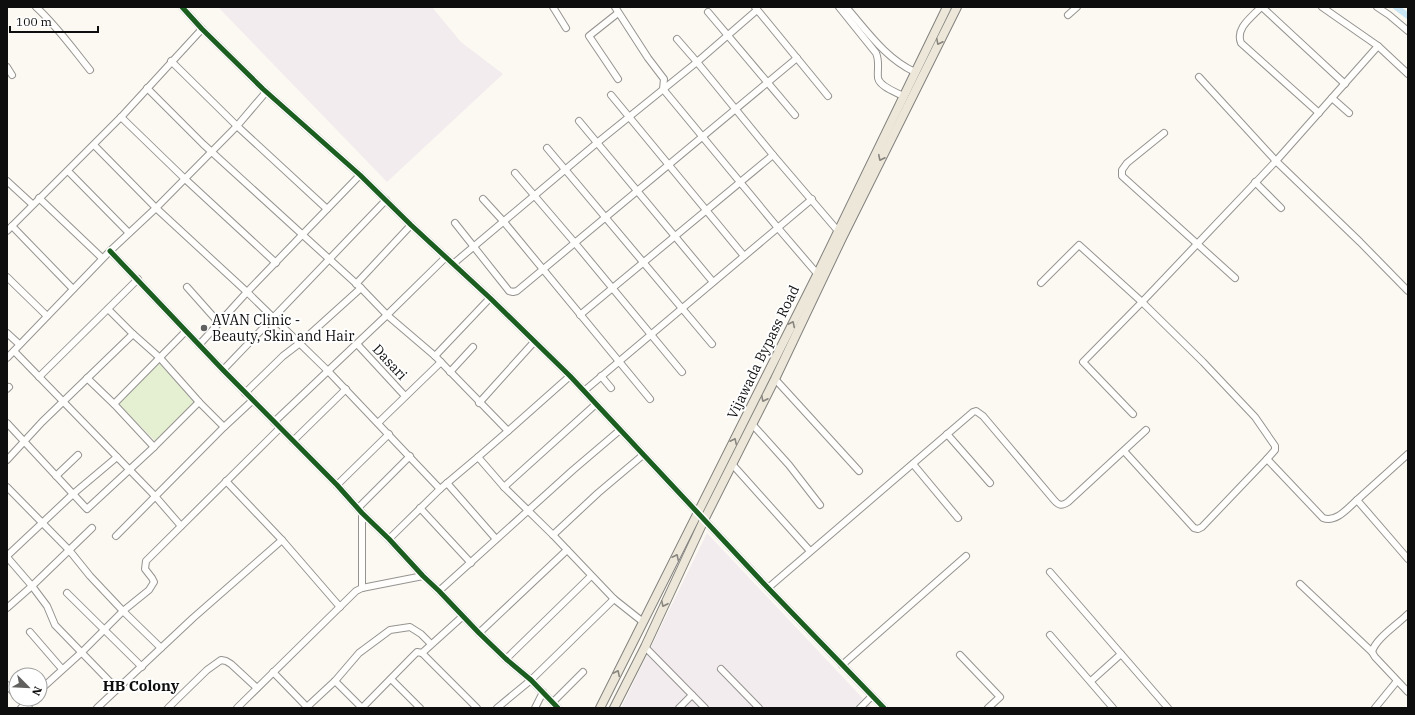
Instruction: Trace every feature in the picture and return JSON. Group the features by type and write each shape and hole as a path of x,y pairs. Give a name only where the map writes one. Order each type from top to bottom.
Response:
{"main road":[{"name":"Vijawada Bypass Road","path":"614,708 645,647 704,520 774,379 820,277 838,231 948,7"},
{"name":"Vijawada Bypass Road","path":"600,708 957,7"}],"street":[{"path":"36,7 63,36 90,70"},
{"path":"182,7 202,29 266,92 360,175 570,376 768,588 884,708"},
{"path":"553,7 566,28"},
{"path":"839,7 876,53 879,59 878,79 881,84 903,96"},
{"path":"846,7 886,53 905,67 915,72"},
{"path":"1068,15 1077,7"},
{"path":"1319,113 1241,43 1239,38 1242,28 1262,7 1344,84"},
{"path":"1322,7 1378,46 1408,74"},
{"path":"1378,7 1408,31"},
{"path":"453,264 598,142 728,36 756,8 828,96"},
{"path":"618,79 589,36 616,10 664,79 663,89 820,277"},
{"path":"708,12 795,115"},
{"path":"73,289 9,228 94,145 202,29"},
{"path":"677,39 838,231"},
{"path":"1133,414 1082,362 1142,302 1197,242 1276,161 1378,46"},
{"path":"455,223 510,291 517,291 797,58"},
{"path":"171,61 237,126 327,209"},
{"path":"7,68 12,74"},
{"path":"1199,77 1276,161 1360,242 1408,291"},
{"path":"147,88 211,152 358,286 387,315 435,356 479,403 508,431"},
{"path":"7,358 102,258 156,208 237,126 266,92"},
{"path":"611,95 668,166 744,256"},
{"path":"1332,98 1349,113"},
{"path":"121,117 184,178 276,263"},
{"path":"578,121 598,142 713,282"},
{"path":"1164,133 1127,163 1122,170 1122,176 1197,242 1235,278"},
{"path":"94,145 156,208 247,292 328,371 440,489"},
{"path":"547,148 712,344"},
{"path":"580,315 773,155"},
{"path":"68,170 129,233"},
{"path":"515,173 575,242 682,372"},
{"path":"199,345 247,292 303,236 360,175"},
{"path":"7,181 32,204"},
{"path":"1255,182 1281,208"},
{"path":"39,198 102,258"},
{"path":"483,199 504,222 650,399"},
{"path":"223,370 272,317 386,200"},
{"path":"584,391 812,200"},
{"path":"245,393 283,356 300,344 358,286 411,225"},
{"path":"1040,283 1079,245 1142,302 1203,362 1255,417 1275,446 1275,450 1267,459 1202,527 1198,529 1190,525 1124,450"},
{"path":"110,251 245,393 337,485 423,576 440,591 479,634 531,680 558,708"},
{"path":"274,422 446,257"},
{"path":"7,277 47,316"},
{"path":"39,377 138,279"},
{"path":"188,287 219,323"},
{"path":"435,356 490,298"},
{"path":"108,309 160,358 199,402 224,427"},
{"path":"114,404 186,332"},
{"path":"7,333 19,344"},
{"path":"7,460 63,401 133,334"},
{"path":"479,403 534,342"},
{"name":"Dasari","path":"357,344 405,396"},
{"path":"450,372 473,346"},
{"path":"14,351 155,496 181,526"},
{"path":"378,423 441,362"},
{"path":"389,539 440,489 570,376"},
{"path":"601,376 611,388"},
{"path":"87,378 114,404 154,447"},
{"path":"774,379 859,471"},
{"path":"293,441 346,389"},
{"path":"116,536 224,427 253,400"},
{"path":"7,423 87,509 130,470 199,402"},
{"path":"504,487 596,404"},
{"path":"768,588 972,412 979,412 1054,500 1060,505 1068,502 1146,430"},
{"path":"752,424 789,466 820,505"},
{"path":"48,682 152,586 154,582 145,569 146,561 280,428"},
{"path":"440,591 528,510 620,430"},
{"path":"337,485 389,434"},
{"path":"947,434 990,483"},
{"path":"1267,459 1323,518 1329,520 1336,518 1408,454"},
{"path":"56,476 78,455"},
{"path":"553,535 598,493 643,455"},
{"path":"362,588 360,510 410,456"},
{"path":"117,457 73,494 7,556 47,606 55,625 117,688"},
{"path":"478,457 504,487 553,535 591,576 614,599 643,622"},
{"path":"732,464 810,551"},
{"path":"913,464 958,518"},
{"path":"226,481 282,540 340,607"},
{"path":"447,483 496,539"},
{"path":"7,487 69,550 90,576 123,612 162,648"},
{"path":"1357,500 1408,559"},
{"path":"420,508 471,563"},
{"path":"7,608 92,528"},
{"path":"98,708 117,688 142,667 193,618 282,540"},
{"path":"479,634 567,550"},
{"path":"842,665 966,556"},
{"path":"1050,572 1168,708"},
{"path":"237,708 356,591 362,588 423,576"},
{"path":"506,659 591,576"},
{"path":"1300,584 1372,652 1408,692"},
{"path":"67,593 142,667"},
{"path":"497,708 531,680 614,599"},
{"path":"1372,652 1373,648 1378,642 1408,614"},
{"path":"422,653 463,616"},
{"path":"273,672 307,708 359,653 390,630 410,627 432,644"},
{"path":"30,632 62,669"},
{"path":"1050,635 1113,708"},
{"path":"645,647 705,708"},
{"path":"335,680 362,708 417,652 422,653 477,708"},
{"path":"1091,681 1121,654"},
{"path":"960,655 1000,697 988,708"},
{"path":"168,708 207,670 221,660 231,664 257,688"},
{"path":"721,669 759,708"},
{"path":"553,702 583,672"},
{"path":"391,678 420,708"},
{"path":"1375,708 1397,681"},
{"path":"535,708 543,692"},
{"path":"679,708 692,695"},
{"path":"860,708 872,696"}],"shaded area":[{"path":"218,7 432,7 461,42 503,74 387,182"},
{"path":"707,533 872,708 621,708"}],"green space":[{"path":"160,362 196,403 156,442 118,404"}],"waterway":[{"path":"1396,7 1408,16"}],"cycle path":[{"path":"182,7 202,29 263,89 360,175 570,376 768,588 884,708"},
{"path":"110,251 423,576 479,633 531,680 558,708"}],"place":[{"name":"AVAN Clinic - Beauty, Skin and Hair","path":"204,328"}],"district":[{"name":"HB Colony","path":"141,686"}]}
